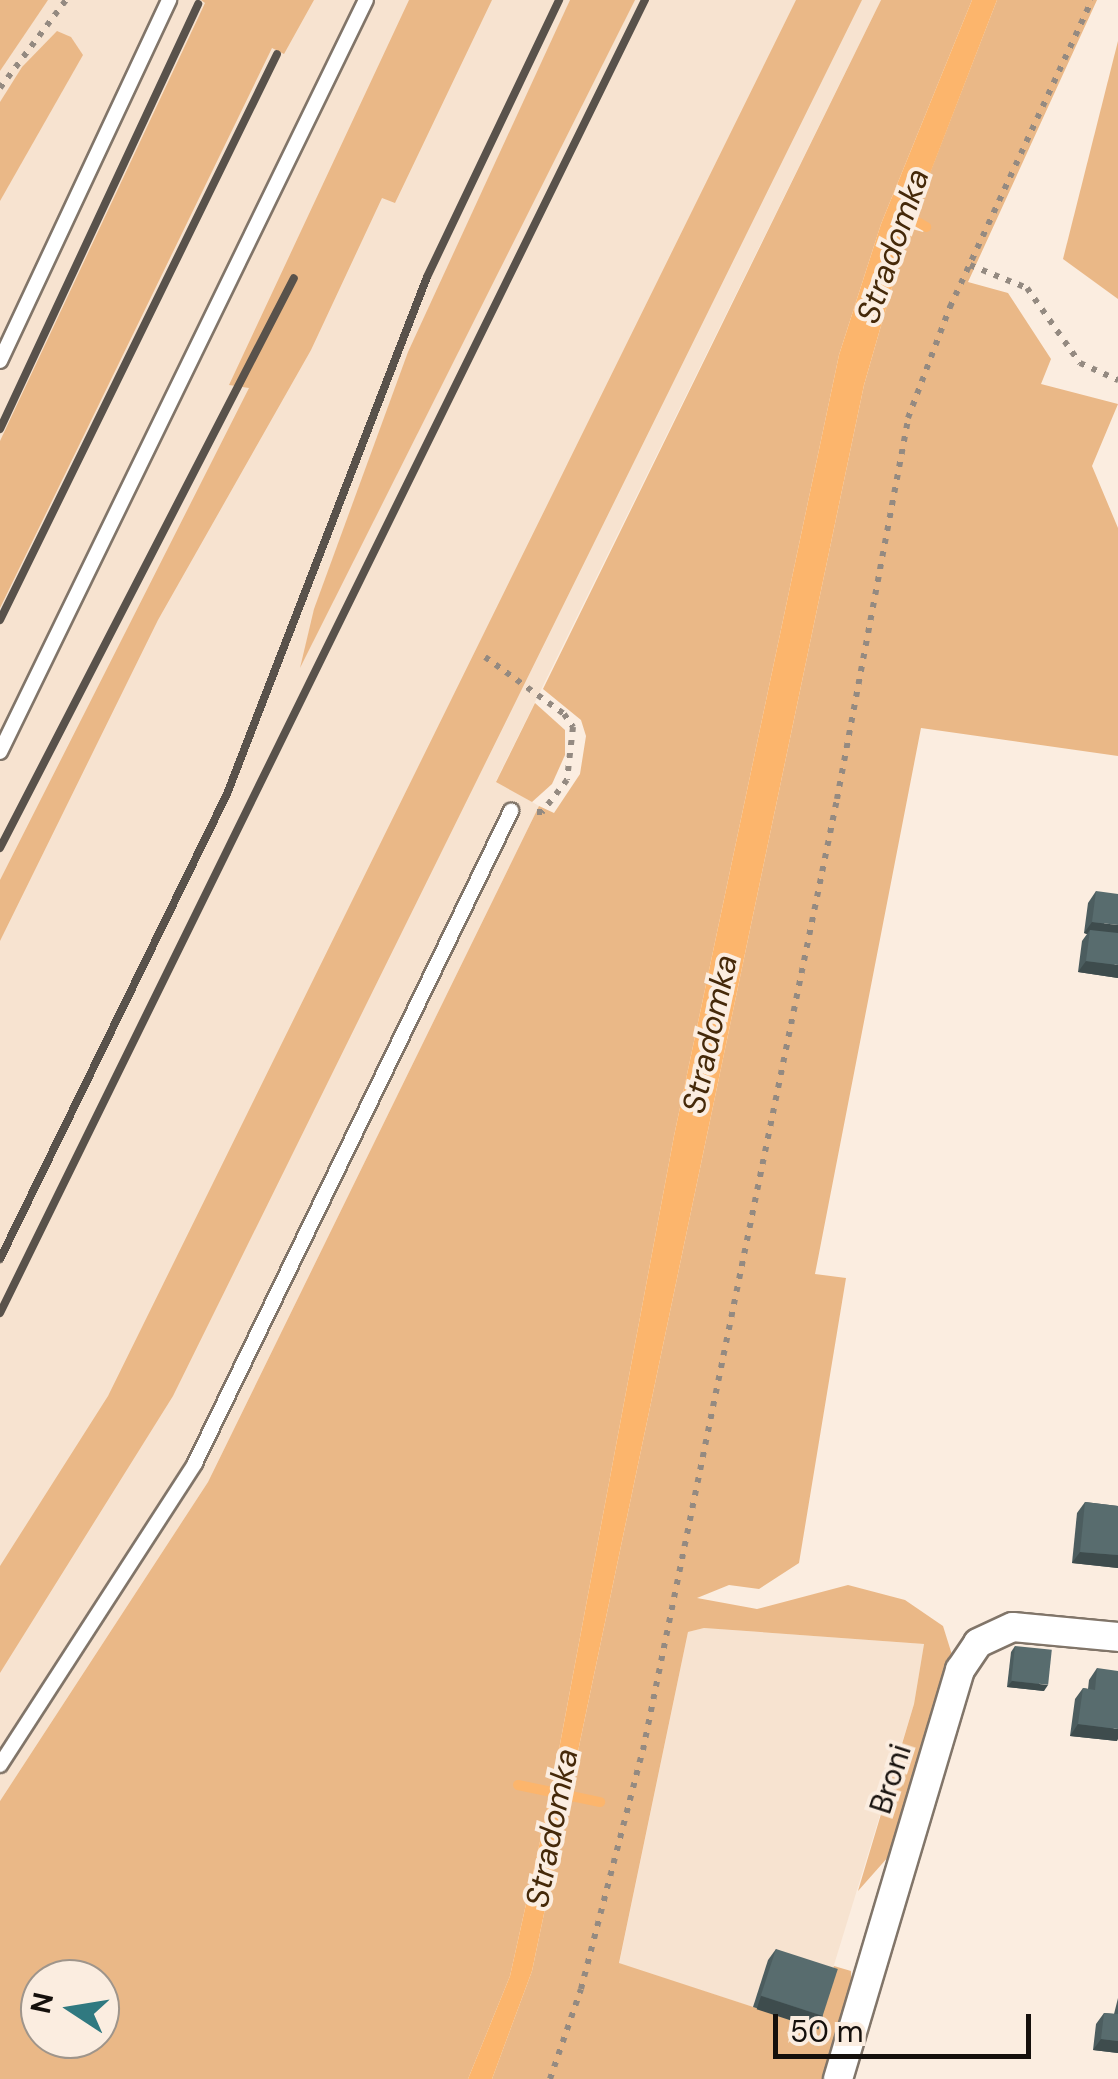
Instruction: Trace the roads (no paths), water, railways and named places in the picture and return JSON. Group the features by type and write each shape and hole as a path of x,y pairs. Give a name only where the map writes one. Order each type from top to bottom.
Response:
{"street":[{"name":"Broni","path":"838,2079 960,1670 978,1643 1013,1627 1118,1637"}],"lane":[{"path":"0,361 169,0"},
{"path":"0,752 366,0"},
{"path":"0,1765 195,1464 511,811"}],"water":[{"path":"972,0 997,0 909,228 864,385 532,1971 492,2079 468,2079 510,1976 551,1792 674,1136 839,355 881,224"}],"waterway":[{"path":"902,213 926,227"},
{"name":"Stradomka","path":"518,1785 600,1802"}],"railway":[{"path":"0,1259 227,794 427,277 559,0"},
{"path":"0,1313 645,0"},
{"path":"0,429 198,4"},
{"path":"0,620 277,54"},
{"path":"0,848 294,278"}]}
